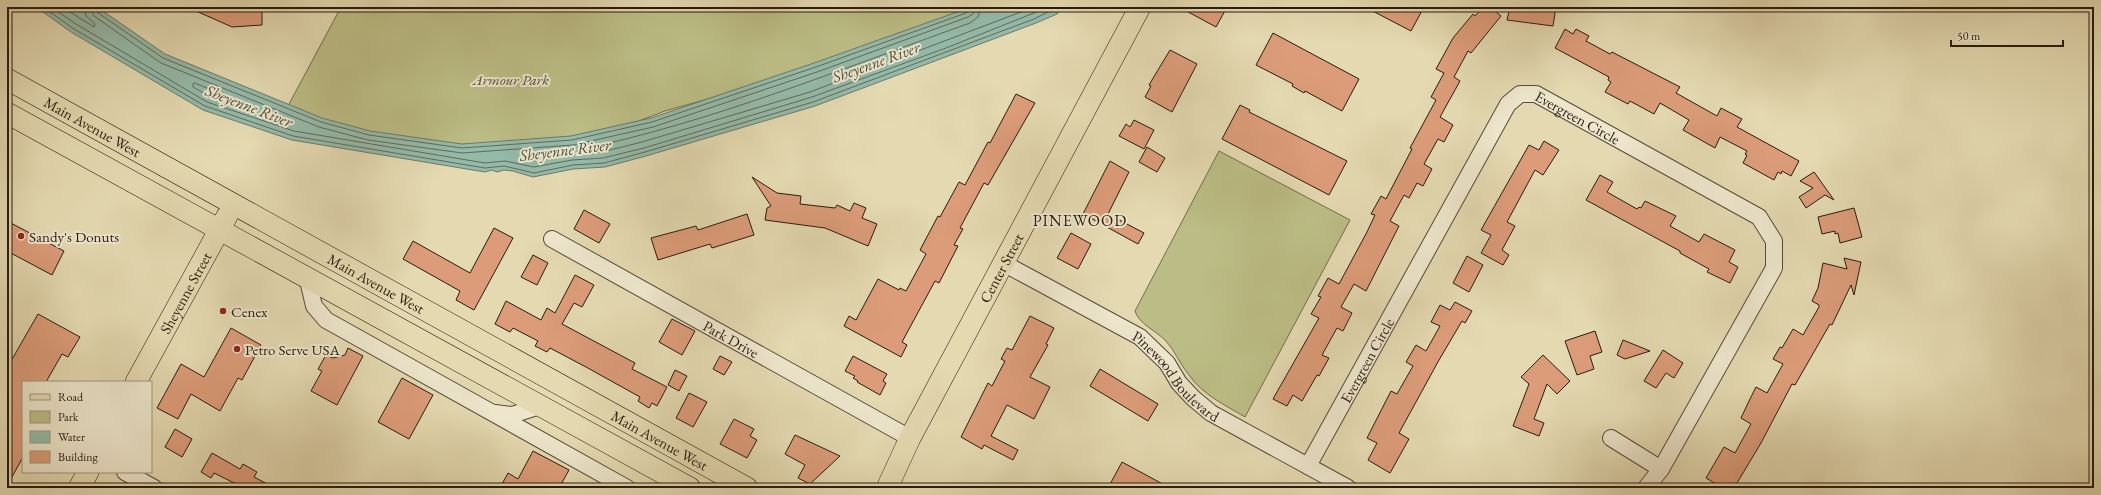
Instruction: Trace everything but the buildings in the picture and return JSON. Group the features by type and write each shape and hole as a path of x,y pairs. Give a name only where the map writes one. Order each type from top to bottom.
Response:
{"main road":[{"name":"Center Street","path":"887,488 910,438 1140,7"},
{"name":"Main Avenue West","path":"8,81 234,204 747,488"},
{"name":"Main Avenue West","path":"7,113 220,228 690,488"},
{"name":"Sheyenne Street","path":"137,381 234,204"},
{"path":"79,488 87,473"}],"street":[{"name":"Evergreen Circle","path":"1308,466 1508,104 1520,94 1536,94 1759,217 1774,241 1774,268 1660,469 1646,488"},
{"name":"Park Drive","path":"552,239 910,438"},
{"name":"Pinewood Boulevard","path":"1004,263 1140,337 1167,363 1179,383 1193,398 1211,413 1348,488"},
{"path":"307,276 314,306 326,320 627,488"},
{"path":"493,413 512,414 540,406"},
{"path":"1611,438 1660,469"},
{"path":"127,473 154,488"}],"green space":[{"name":"Armour Park","path":"341,7 980,7 822,67 665,111 610,132 460,151 336,126 288,106"},
{"path":"1219,151 1350,220 1245,417 1215,399 1201,388 1186,371 1165,340 1140,320 1135,311"}],"water":[{"name":"Sheyenne River","path":"36,7 97,7 165,54 322,118 370,131 462,144 571,136 651,118 814,63 971,7 1064,7 1057,14 1036,23 815,106 605,167 573,169 533,177 513,171 504,170 497,172 492,170 485,172 292,140 203,110 71,32"}],"place":[{"name":"Sandy's Donuts","path":"21,236"},
{"name":"Cenex","path":"223,311"},
{"name":"Petro Serve USA","path":"237,349"}],"district":[{"name":"PINEWOOD","path":"1080,220"}]}
